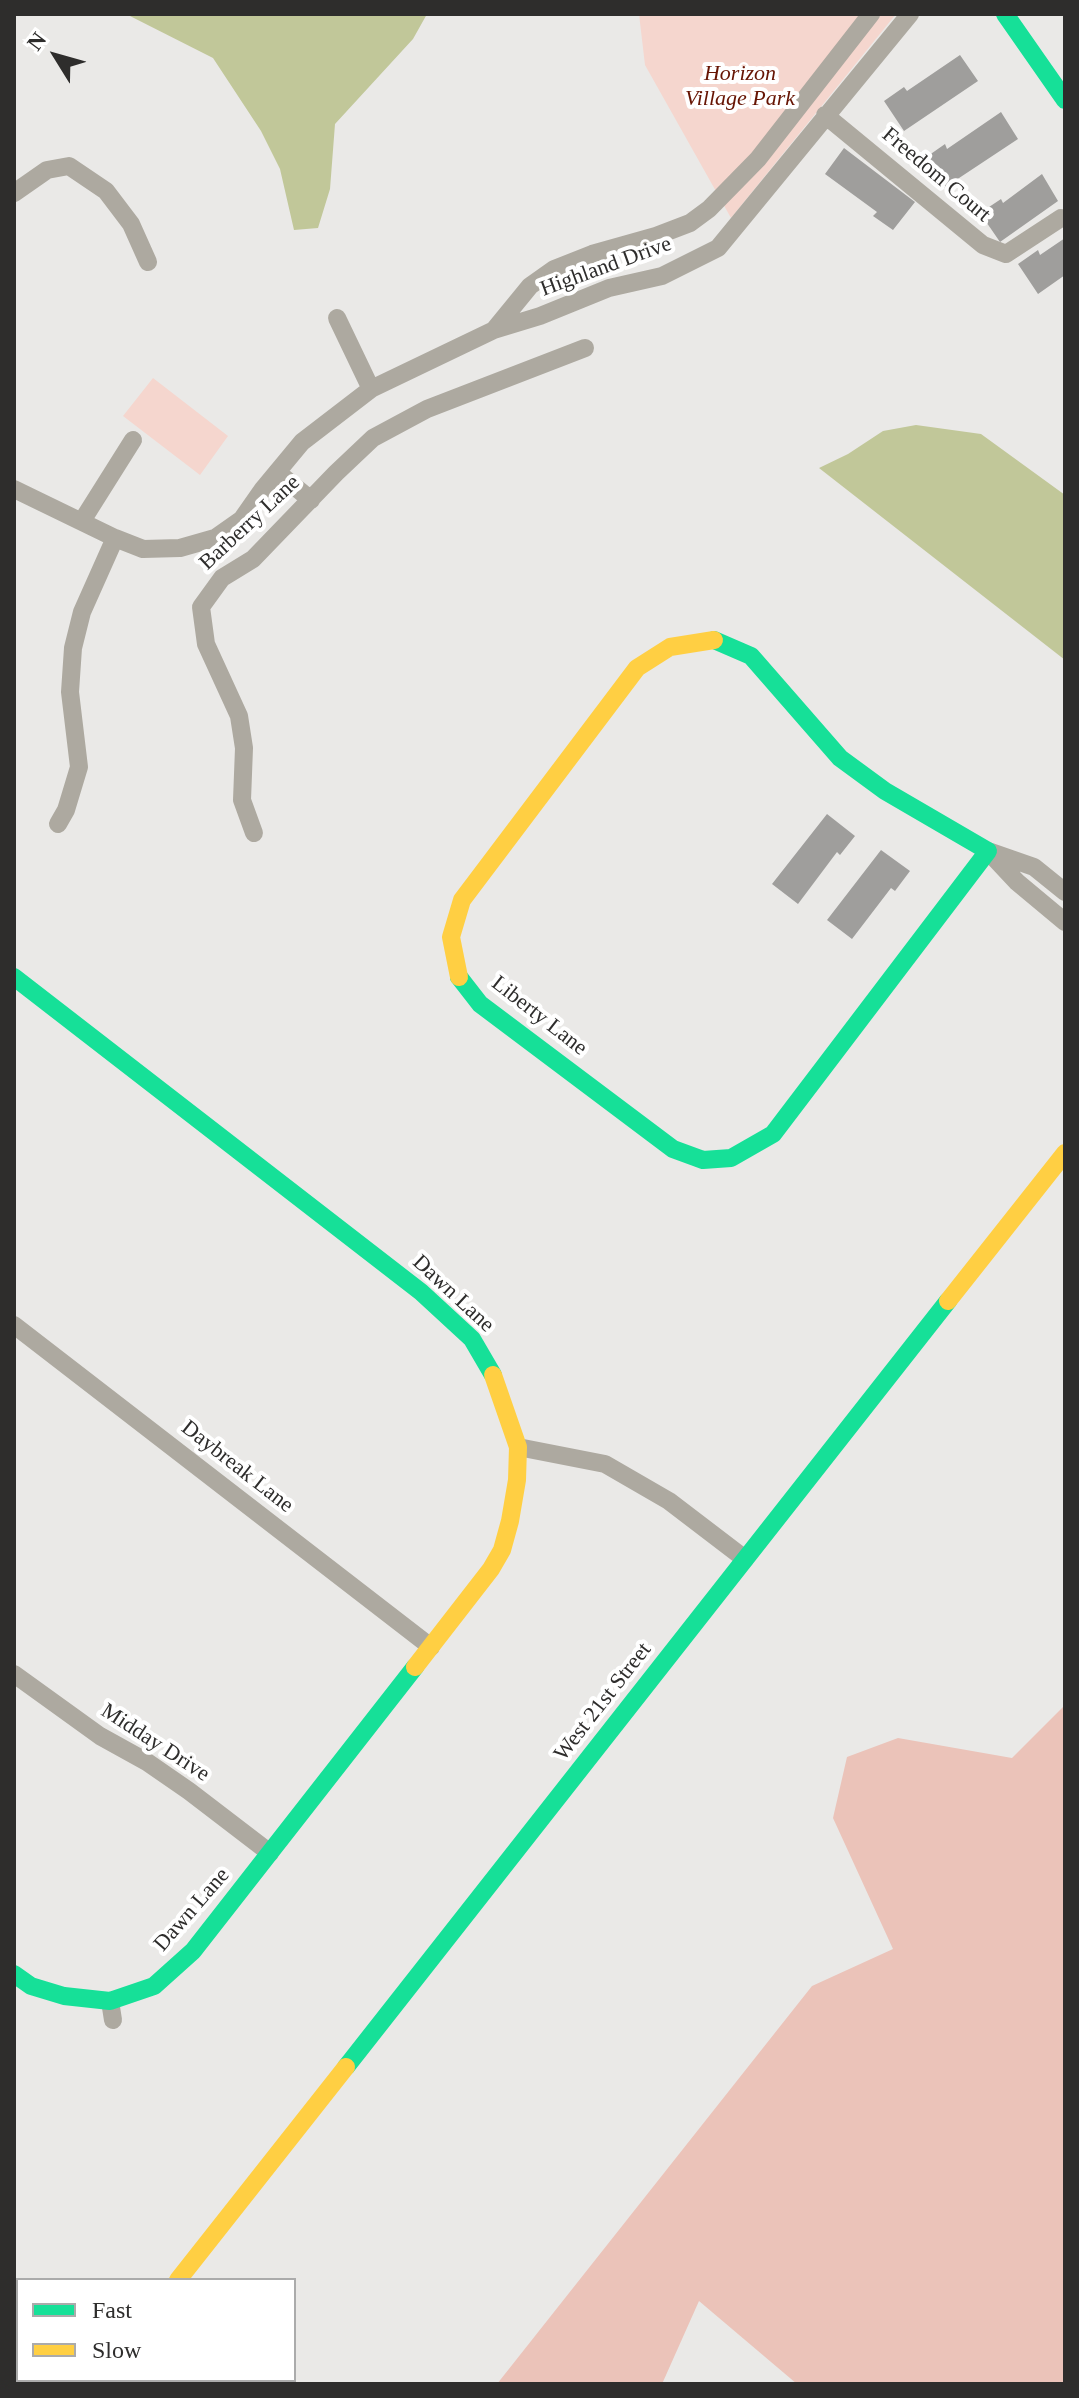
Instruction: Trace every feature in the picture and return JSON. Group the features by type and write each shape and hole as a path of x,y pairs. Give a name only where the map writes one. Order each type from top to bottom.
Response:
{"street":[{"name":"Highland Drive","path":"494,330 530,286 554,269 592,254 667,232 690,223 709,209 758,159 871,14"},
{"name":"Highland Drive","path":"14,489 143,549 180,548 215,538 242,519 302,442 371,389 494,330 540,316 609,288 662,276 718,248 910,14"},
{"path":"1005,14 1065,100"},
{"name":"Freedom Court","path":"825,115 983,245 1006,254 1061,218"},
{"path":"14,193 47,170 69,166 106,191 131,224 148,262"},
{"path":"337,318 371,389"},
{"name":"Barberry Lane","path":"254,833 242,800 244,748 239,716 206,644 201,607 222,578 253,559 373,438 427,409 585,348"},
{"path":"82,521 133,440"},
{"path":"277,472 311,500"},
{"path":"58,824 66,810 79,767 70,692 73,648 82,612 115,538"},
{"name":"Liberty Lane","path":"988,851 773,1134 731,1158 703,1160 673,1149 480,1004 459,978 451,937 462,900 637,668 670,647 714,640 751,656 840,758 885,791 988,851 1034,867 1065,892"},
{"name":"Liberty Lane","path":"988,851 1017,882 1065,922"},
{"name":"Dawn Lane","path":"14,977 421,1292 472,1339 498,1384 518,1447 517,1480 502,1550 491,1569 193,1951 154,1986 111,2010 31,1986 14,1974"},
{"name":"West 21st Street","path":"180,2278 1065,1153"},
{"name":"Daybreak Lane","path":"14,1325 431,1647"},
{"path":"518,1447 605,1464 669,1501 745,1559"},
{"name":"Midday Drive","path":"14,1674 100,1736 147,1762 189,1791 270,1853"}],"green space":[{"name":"Horizon Village Park","path":"639,14 896,14 731,218 645,65"},
{"path":"153,378 228,436 200,475 123,416"}],"shaded area":[{"path":"126,14 427,14 413,39 335,124 330,189 318,228 294,230 280,169 261,131 213,58"},
{"path":"916,425 981,434 1065,495 1065,660 819,468 883,431"},
{"path":"1065,1705 1065,2384 797,2384 699,2301 662,2384 497,2384 812,1986 893,1949 833,1818 847,1757 898,1738 1012,1758"}],"building":[{"path":"960,55 978,81 904,131 884,101 904,87 907,91"},
{"path":"1001,112 1018,139 944,188 925,158 945,144 947,149"},
{"path":"844,148 915,202 893,230 873,216 877,212 825,174"},
{"path":"1042,174 1058,201 1000,242 980,213 1001,199 1003,203"},
{"path":"1065,238 1065,275 1038,294 1018,264 1038,250 1040,255"},
{"path":"827,814 855,836 840,855 837,852 798,904 772,884"},
{"path":"881,850 910,871 895,891 891,888 852,939 827,920"}],"traffic: fast":[{"path":"1005,14 1065,100"},
{"path":"459,977 480,1004 673,1149 703,1160 731,1158 773,1134 988,851 885,791 840,758 751,656 714,640"},
{"path":"14,977 421,1292 472,1339 493,1375"},
{"path":"346,2067 948,1301"},
{"path":"14,1974 31,1986 64,1996 110,2001 154,1986 193,1951 415,1667"}],"traffic: slow":[{"path":"459,977 451,937 462,900 637,668 670,647 714,640"},
{"path":"948,1301 1065,1153"},
{"path":"415,1667 491,1569 502,1550 510,1521 517,1480 518,1447 493,1375"},
{"path":"180,2278 346,2067"}]}
